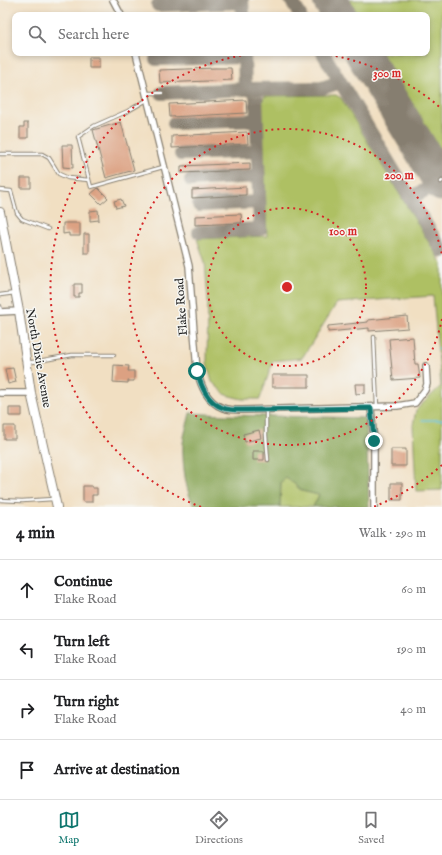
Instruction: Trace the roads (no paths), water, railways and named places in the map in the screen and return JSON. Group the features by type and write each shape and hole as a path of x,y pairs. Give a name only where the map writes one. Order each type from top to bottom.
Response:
{"street":[{"path":"113,0 119,12"},
{"name":"Flake Road","path":"137,56 189,266 197,371 201,384 209,398 223,408 242,410 397,406 414,403 425,390 427,384 426,366"},
{"name":"North Dixie Avenue","path":"0,212 16,293 32,393 56,503"},
{"path":"0,312 19,311"},
{"path":"0,393 32,393"},
{"path":"374,407 374,507"}],"lane":[{"path":"146,93 162,93"},
{"path":"148,100 128,111 94,126 78,137 91,187 164,167"},
{"path":"0,154 42,154 49,158 59,174 68,178 89,180"},
{"path":"0,190 11,191 17,213 22,219 48,229"},
{"path":"0,295 16,293"},
{"path":"0,306 0,312"},
{"path":"374,337 374,407"},
{"path":"27,363 72,356 114,356"},
{"path":"266,410 268,460"},
{"path":"0,500 56,503"}],"waterway":[{"path":"437,349 442,349"},
{"path":"422,420 442,420"}]}
